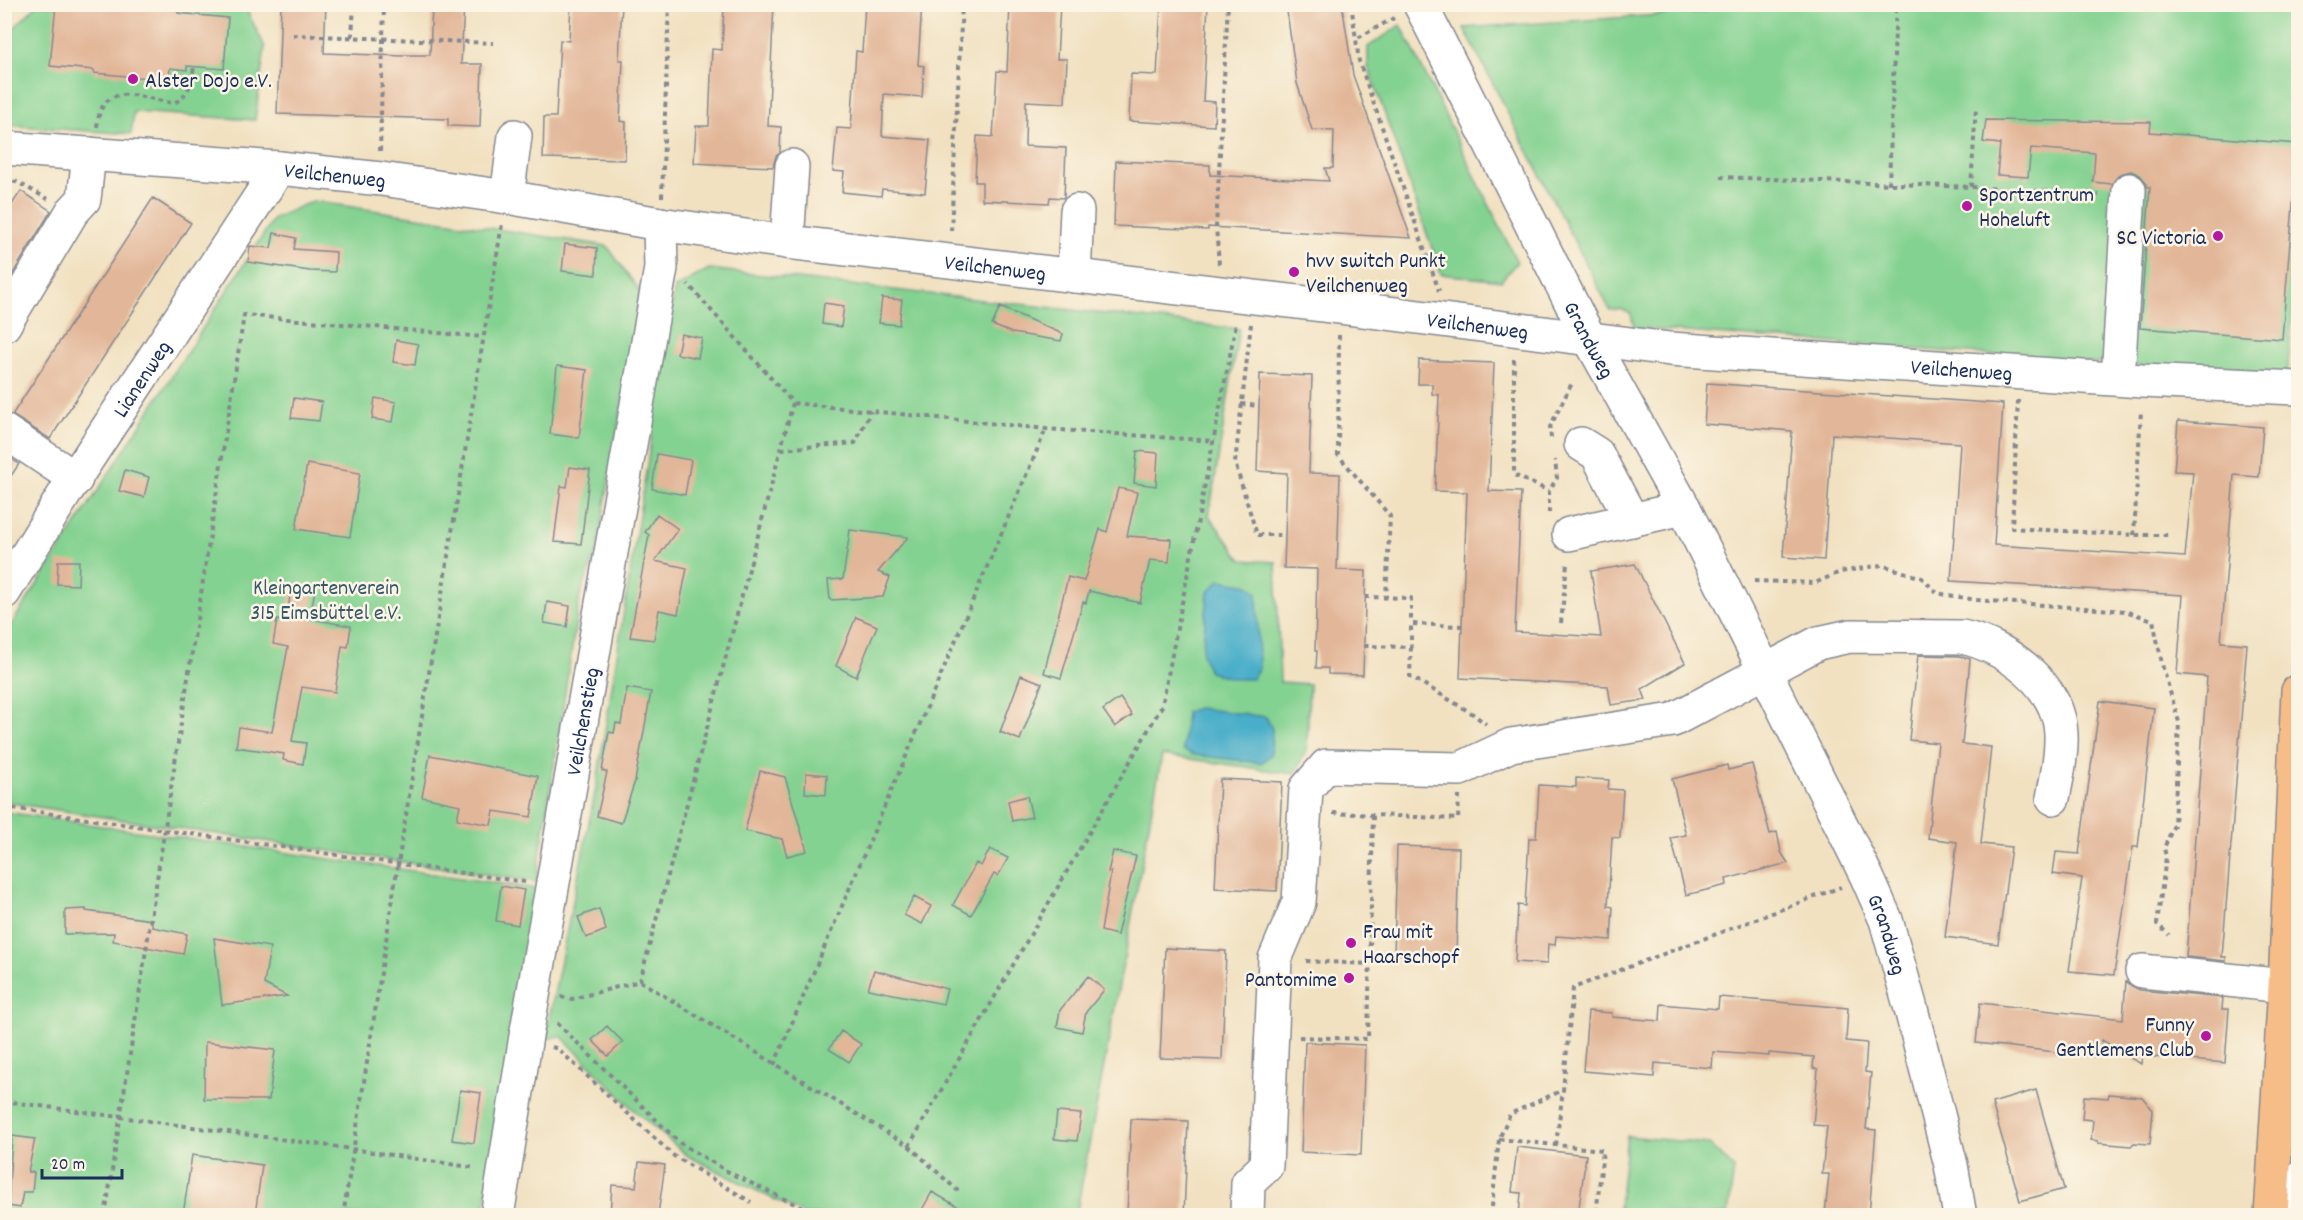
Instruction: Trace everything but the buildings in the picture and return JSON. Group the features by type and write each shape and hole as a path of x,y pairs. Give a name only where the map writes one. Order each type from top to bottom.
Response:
{"main road":[{"path":"2271,1215 2285,986 2298,691"}],"street":[{"name":"Grandweg","path":"1409,10 1684,508 1867,877 1886,920 1911,1009 1951,1166 1960,1215"},
{"path":"507,197 515,136"},
{"name":"Veilchenweg","path":"4,148 279,168 381,179 787,242 1074,276 1246,310 1340,307 1670,349 2130,380 2298,388"},
{"path":"4,325 72,213 84,199 92,154"},
{"path":"787,242 792,166"},
{"name":"Lianenweg","path":"4,592 75,479 279,168"},
{"path":"2117,192 2130,380"},
{"path":"1074,276 1077,212"},
{"name":"Veilchenstieg","path":"496,1215 662,268 660,224"},
{"path":"4,431 75,479"},
{"path":"1581,444 1597,454 1632,520"},
{"path":"1569,534 1684,508"},
{"path":"1247,1215 1248,1183 1266,1166 1275,959 1299,902 1306,789 1326,766 1460,769 1511,745 1673,720 1818,643 1850,636 1962,637 1979,641 2001,652 2027,671 2044,688 2056,711 2061,732 2059,766 2053,798"},
{"path":"2142,972 2285,986"},
{"path":"2296,1215 2298,1179"}],"path":[{"path":"352,37 354,4"},
{"path":"381,179 384,4"},
{"path":"660,224 669,4"},
{"path":"950,260 962,4"},
{"path":"1216,227 1228,4"},
{"path":"1352,4 1359,61 1449,321"},
{"path":"1889,184 1896,4"},
{"path":"1356,39 1409,10"},
{"path":"293,34 493,43"},
{"path":"92,154 98,112 106,100 118,95 174,103 186,94 194,66"},
{"path":"1971,187 1976,107"},
{"path":"1719,177 2117,192"},
{"path":"4,181 17,182 72,213"},
{"path":"343,1215 507,197"},
{"path":"662,268 691,286 793,403 1046,429 1215,441"},
{"path":"1340,307 1338,455 1390,516 1386,597"},
{"path":"1246,310 1236,463 1257,535 1285,535"},
{"path":"909,1146 1162,706 1215,441 1246,310"},
{"path":"105,1215 244,315 483,338"},
{"path":"1514,364 1514,475 1549,491"},
{"path":"2019,373 2012,528 2134,536 2168,535"},
{"path":"2130,380 2134,536"},
{"path":"640,981 793,403"},
{"path":"1241,404 1259,406"},
{"path":"781,449 855,443 871,411"},
{"path":"774,1065 1046,429"},
{"path":"1561,622 1569,534"},
{"path":"1365,597 1411,598 1410,676 1473,714 1511,745"},
{"path":"1411,624 1462,627"},
{"path":"1364,646 1410,647"},
{"path":"1305,812 1458,819 1460,769"},
{"path":"4,807 553,887"},
{"path":"1272,1037 1368,1039 1373,815"},
{"path":"1556,1145 1573,988 1867,877"},
{"path":"1275,959 1369,964"},
{"path":"530,1017 572,999 640,981 909,1146 958,1191"},
{"path":"530,1017 558,1049 674,1156 751,1202"},
{"path":"530,1017 548,1019 562,1026 680,1143 732,1174 820,1215"},
{"path":"1491,1215 1498,1139 1510,1114 1563,1090"},
{"path":"4,1101 352,1149 503,1173"},
{"path":"1498,1139 1603,1150 1596,1215"}],"green space":[{"name":"Sportzentrum Hoheluft","path":"1705,4 2298,5 2298,244 2287,377 1634,328 1631,314 1622,309 1610,310 1464,28 1705,12"},
{"name":"Alster Dojo e.V.","path":"37,5 244,5 265,47 255,120 134,112 131,134 5,125 5,42 9,33"},
{"path":"1401,25 1517,262 1501,281 1441,274 1368,66 1368,47"},
{"name":"Kleingartenverein 315 Eimsbüttel e.V.","path":"313,201 607,246 641,293 597,551 580,595 536,882 5,802 4,636 274,218"},
{"path":"709,269 1239,329 1209,516 1242,560 1276,562 1280,682 1309,684 1307,750 1294,774 1162,755 1076,1215 805,1215 688,1156 635,1111 561,1036 545,1039 596,788 675,288"},
{"path":"5,812 545,890 483,1215 5,1216"},
{"path":"1627,1136 1708,1144 1734,1168 1728,1215 1618,1215"}],"water":[{"path":"1220,580 1249,585 1257,593 1259,667 1252,679 1237,679 1209,672 1202,654 1208,592"},
{"path":"1198,708 1266,717 1272,729 1271,755 1261,763 1194,755 1183,750 1186,712"}],"place":[{"name":"Alster Dojo e.V.","path":"133,79"},
{"name":"Sportzentrum Hoheluft","path":"1967,206"},
{"name":"SC Victoria","path":"2218,236"},
{"name":"hvv switch Punkt Veilchenweg","path":"1294,272"},
{"name":"Frau mit Haarschopf","path":"1351,943"},
{"name":"Pantomime","path":"1349,978"},
{"name":"Funny Gentlemens Club","path":"2206,1036"}]}
